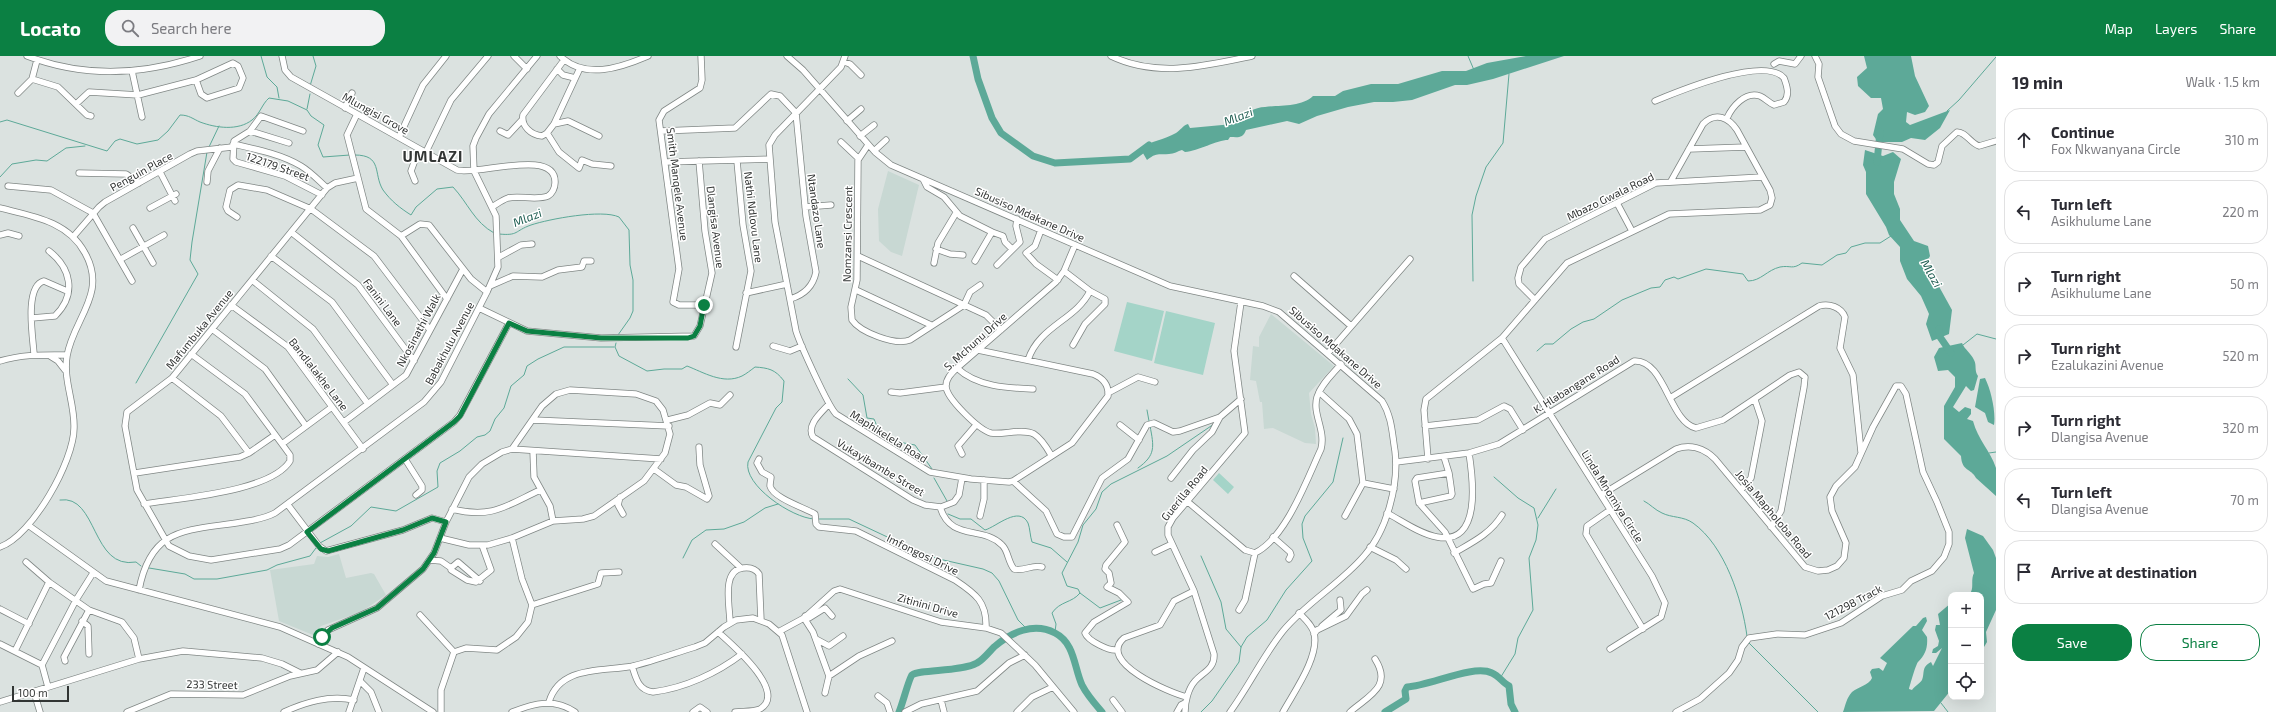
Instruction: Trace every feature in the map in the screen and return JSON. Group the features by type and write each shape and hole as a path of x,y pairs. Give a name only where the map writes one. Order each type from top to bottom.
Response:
{"street":[{"path":"27,56 37,60 84,70 112,72 162,67 200,56"},
{"path":"399,137 423,85 446,56"},
{"path":"426,152 451,100 488,56"},
{"path":"514,56 527,69"},
{"name":"Babakhulu Avenue","path":"139,590 142,572 149,556 167,539 186,531 263,518 288,505 363,449 435,392 479,308 498,267 499,257 496,216 474,171 474,146 483,123 537,56"},
{"path":"500,131 508,135 522,120 525,110 557,69 562,58 580,68 592,70 606,69 648,56"},
{"name":"Smith Manqele Avenue","path":"701,56 702,80 700,88 662,114 660,120 673,232 679,269 672,302 679,305 704,305"},
{"name":"Sibusiso Mdakane Drive","path":"787,56 796,63 868,145 891,165 1176,289 1263,306 1279,312 1377,396 1389,413 1396,462 1394,489 1387,513 1370,547 1356,564 1299,613 1271,647 1230,712"},
{"path":"1111,56 1142,66 1161,69 1203,66 1252,56"},
{"path":"1774,64 1779,61 1795,64 1801,56"},
{"path":"1816,56 1819,64 1818,77 1836,129 1851,140 1868,142 1910,152 1928,164 1934,165 1938,162 1945,142 1957,132 1963,133 1971,142 1979,146 1996,141"},
{"name":"Mlungisi Grove","path":"284,57 285,70 291,77 457,170 474,171 504,166 538,165 549,168 553,174 554,188 547,196 508,198 492,207"},
{"path":"845,59 861,75"},
{"name":"Maphikelela Road","path":"845,59 772,139 769,145 775,222 796,331 829,404 839,416 923,468 936,474 962,478 1013,481"},
{"path":"18,93 32,79 37,60"},
{"path":"1727,118 1734,105 1753,96 1760,96 1774,105 1780,104 1785,100 1788,93 1785,81 1774,64 1768,60"},
{"path":"76,104 89,92 138,94 196,80 233,63 238,66 243,78 239,88 207,98 201,94 196,80"},
{"path":"522,120 532,133 542,136 547,133 554,124 580,68"},
{"path":"557,69 564,75 575,78"},
{"path":"132,71 142,118"},
{"path":"1655,101 1698,77"},
{"path":"32,79 58,87 87,115 91,116"},
{"path":"345,108 352,93"},
{"path":"661,131 735,128 771,94 780,96 796,113"},
{"path":"847,121 861,109"},
{"name":"Ntandazo Lane","path":"790,299 803,294 807,290 814,280 816,272 805,207 796,113"},
{"path":"357,114 347,135 366,209 401,236 446,298"},
{"path":"303,131 264,116 259,117 250,130 237,137 233,145 256,149 294,162 307,170 327,188 335,183 358,178"},
{"path":"1428,459 1424,405 1429,396 1502,338 1567,263 1669,214 1765,209 1770,205 1772,198 1746,147 1734,126 1727,118 1715,118 1705,122 1671,181"},
{"path":"554,124 568,120 599,136"},
{"path":"860,136 874,125"},
{"path":"250,130 289,143"},
{"path":"547,133 559,152 579,168 582,160 592,164 611,166"},
{"path":"874,151 886,140"},
{"path":"841,142 858,158 868,145"},
{"name":"Penguin Place","path":"73,237 93,213 105,202 190,154 233,145"},
{"name":"122179 Street","path":"233,145 232,159 236,162 285,176 322,195"},
{"path":"1689,149 1746,147"},
{"path":"207,182 208,173 220,148"},
{"path":"415,181 411,171 419,149"},
{"name":"Nomzansi Crescent","path":"858,158 858,256 856,290 851,307 852,320 858,326 885,339 897,343 906,342 964,305"},
{"path":"666,162 769,159"},
{"name":"Dlangisa Avenue","path":"479,308 527,331 601,338 688,338 694,336 698,331 712,269 705,231 699,161"},
{"name":"Nathi Ndlovu Lane","path":"736,347 751,271 743,225 737,161"},
{"path":"150,208 175,197 160,172"},
{"path":"79,173 126,174 139,183"},
{"name":"Mbazo Gwala Road","path":"1535,300 1524,291 1518,278 1521,267 1550,236 1656,184 1671,181 1762,177"},
{"path":"923,179 927,187 944,197 956,213 992,232 1003,236 1005,242 1012,249"},
{"path":"238,217 228,211 226,207 230,190 238,185 267,190 311,209 377,258 430,330"},
{"path":"8,186 51,190 93,213 121,259 132,281"},
{"name":"Mafumbuka Avenue","path":"327,188 172,378 131,408 125,416 125,426 137,490 144,504 167,539 168,545 189,556 211,560 285,547 457,419 509,323"},
{"path":"1617,204 1632,231"},
{"path":"805,207 831,205"},
{"path":"0,208 51,222 67,231 86,254 91,271 92,287 88,307 67,355 66,372 74,413 74,440 62,474 28,525 16,537 0,547"},
{"path":"934,263 936,249 956,213"},
{"path":"997,265 1020,242 1016,226 1017,219"},
{"path":"401,236 420,224 429,225 463,269 487,292"},
{"path":"133,228 153,263"},
{"path":"1041,230 1035,246 1026,253 1036,264 1058,280"},
{"name":"Fanini Lane","path":"291,232 358,285 414,361"},
{"path":"975,260 992,232"},
{"path":"0,235 8,233 19,236"},
{"path":"121,259 164,235"},
{"path":"499,257 521,245 532,244"},
{"name":"S. Mchunu Drive","path":"1051,456 1041,440 1034,434 991,432 976,425 949,394 946,387 948,378 957,368 1058,280 1064,271 1075,245"},
{"path":"936,249 945,253 963,255"},
{"path":"32,318 55,316 68,291 69,278 65,267 49,250"},
{"path":"271,256 332,302 393,385"},
{"path":"858,256 988,316 1001,330"},
{"path":"1328,353 1410,259"},
{"path":"490,286 513,276 542,277 558,270 582,267 584,261 591,261"},
{"name":"Nkosinathi Walk","path":"344,422 406,375 446,298 463,269"},
{"path":"1064,271 1090,292 1105,299 1104,306 1085,324 1073,345"},
{"path":"1294,276 1351,326"},
{"path":"252,280 313,330 368,404"},
{"path":"34,354 32,296 38,284 48,282 68,291"},
{"path":"746,293 787,284"},
{"path":"964,305 970,292 980,285"},
{"path":"856,290 931,325"},
{"path":"1028,360 1036,342 1084,301 1090,292"},
{"name":"Guerilla Road","path":"1186,700 1193,684 1211,668 1215,658 1194,591 1168,535 1168,528 1244,436 1245,430 1234,346 1241,302"},
{"name":"Bandlalakhe Lane","path":"231,305 288,347 363,449"},
{"path":"1670,398 1819,306 1833,306 1841,310 1845,317 1840,348 1853,375 1861,453"},
{"path":"212,329 265,369 306,426"},
{"name":"Linda Mnomiya Circle","path":"1502,338 1652,576 1665,603 1661,617 1610,649"},
{"path":"773,346 790,351 802,346"},
{"path":"978,350 1093,374 1104,381 1108,393 1104,404 1072,443 1013,481 1046,511 1057,534 1064,537 1074,536 1102,478 1128,459 1149,424 1177,432 1220,417"},
{"path":"0,361 34,354 67,355"},
{"path":"144,504 247,487 270,477 290,461 290,456 282,444 238,388 191,354"},
{"path":"48,355 58,361 66,372"},
{"name":"K. Hlabangane Road","path":"1396,462 1469,453 1500,444 1634,361 1642,361 1651,367 1685,422 1696,428 1723,420 1797,372 1804,376 1804,387 1782,508 1771,527"},
{"path":"1239,610 1244,600 1255,553 1263,548 1290,515 1321,449 1322,432 1316,407 1319,392 1341,364"},
{"path":"957,368 972,380 1016,390 1034,389"},
{"path":"1108,393 1138,377 1155,382"},
{"path":"172,378 218,413 249,453"},
{"name":"121298 Track","path":"1676,712 1700,699 1729,673 1738,660 1742,647 1749,638 1777,634 1805,634 1841,623 1882,596 1902,590 1911,581 1932,571 1944,557 1949,544 1949,532 1923,472 1906,394 1902,386 1897,385 1894,389 1861,453"},
{"path":"891,392 900,393 946,387"},
{"path":"440,538 462,544 482,546 512,538 553,521 591,517 644,480 662,459 670,439 668,423 660,405 643,395 579,390 556,394 546,401 512,449"},
{"path":"1319,392 1343,412 1356,429 1363,482 1345,516"},
{"path":"533,420 668,423 688,415 710,403 720,405 730,395"},
{"path":"1171,478 1193,450 1212,432 1220,417 1241,399"},
{"path":"1741,490 1751,478 1762,421 1755,400"},
{"name":"Vukayibambe Street","path":"829,404 812,425 810,432 813,437 913,500 925,505 940,507"},
{"path":"1425,426 1478,420 1504,406 1510,409 1522,430"},
{"path":"282,444 332,407"},
{"path":"962,454 958,446 976,425"},
{"path":"1120,425 1139,440"},
{"path":"135,473 240,456 249,453 275,435"},
{"path":"654,469 676,485 686,487 705,499 709,496 700,465 700,447"},
{"name":"Josia Mapholoba Road","path":"1601,496 1665,456 1686,447 1700,449 1710,454 1808,569 1822,572 1837,566 1846,554 1846,543 1832,511 1830,498 1836,486 1854,469 1861,453"},
{"path":"318,644 328,630 366,614 383,603 423,569 430,560 465,483 477,468 502,452 512,449 650,456 662,459"},
{"path":"533,451 533,471 540,490 550,506 553,521"},
{"path":"1387,513 1432,536 1448,538 1462,530 1469,519 1473,480 1469,453"},
{"path":"1419,503 1451,496 1452,494 1444,457"},
{"path":"405,459 422,486 422,490 416,495"},
{"name":"Imfongosi Drive","path":"759,459 757,463 762,472 771,476 770,485 772,490 791,503 816,516 818,527 824,529 856,531 956,580 981,601 986,613 986,628"},
{"path":"1448,473 1417,478 1415,481 1419,503 1448,538 1454,553 1473,589 1484,584 1491,583 1501,561"},
{"path":"962,478 957,499 950,504 940,507 945,521 950,525 994,540 1002,545 1014,569 1020,570 1035,566 1042,567"},
{"path":"980,516 984,499 984,480"},
{"path":"1363,482 1394,489"},
{"path":"452,509 474,514 489,513 540,490"},
{"path":"621,496 618,505 623,514"},
{"path":"1188,502 1245,550 1255,553"},
{"path":"288,505 321,549 328,551 403,530 432,518 446,522"},
{"path":"1610,510 1587,526 1586,534 1643,629"},
{"path":"1454,553 1484,536 1502,515"},
{"path":"28,525 93,573 110,582 272,624 338,652 433,712"},
{"path":"1117,525 1125,542 1106,566 1105,569 1109,573 1111,583 1106,587 1119,593 1128,602 1094,622 1085,633 1093,642 1110,650 1117,650"},
{"path":"1273,537 1290,552 1291,555 1289,558"},
{"path":"454,652 466,648 492,651 506,645 526,625 532,605 522,579 512,538"},
{"path":"715,544 741,568"},
{"path":"1155,552 1172,544"},
{"path":"430,560 441,561 451,568 451,570 470,582 480,581 491,570 482,546"},
{"path":"1370,547 1396,560 1406,569"},
{"path":"26,562 49,582 89,610 117,619 128,629 134,638 139,659"},
{"path":"451,568 458,562 480,581"},
{"path":"730,623 729,578 735,570 741,568 752,568 759,574 761,620"},
{"path":"532,605 598,584 601,573 619,572"},
{"path":"48,687 42,665 76,600 93,573"},
{"path":"15,652 49,582"},
{"name":"Zitinini Drive","path":"780,631 805,617 830,594 840,589 941,622 986,628 1002,633 1012,641 1074,712"},
{"path":"1316,632 1346,616 1362,594 1368,590"},
{"path":"1186,700 1138,674 1121,660 1117,650 1124,638 1160,625 1174,601 1194,591"},
{"path":"1283,712 1310,663 1314,650 1316,632 1340,612 1340,600"},
{"path":"825,693 829,676 816,639 805,617 807,618 812,616 825,608 832,616"},
{"path":"0,609 29,624"},
{"path":"65,661 64,657 89,610"},
{"path":"1299,613 1316,632"},
{"path":"420,614 454,652"},
{"path":"549,702 554,689 567,679 591,670 632,666 695,647 705,643 730,623 744,618 761,620 780,631 807,712"},
{"path":"82,621 88,626 90,654"},
{"path":"718,632 751,662 765,687 766,700 762,707 756,710 735,712"},
{"path":"816,639 829,646 843,636"},
{"path":"829,676 859,656 892,641"},
{"path":"0,644 42,665"},
{"path":"0,702 139,659 183,651 199,651 262,658 282,664 300,673"},
{"name":"233 Street","path":"127,712 171,694 243,694 300,673 317,670 338,652"},
{"path":"441,712 441,690 454,652"},
{"path":"632,666 640,686 653,692 705,677 722,668 742,654"},
{"path":"907,711 941,700 977,691 1009,663 1025,655"},
{"path":"1350,712 1371,696 1381,681 1382,672 1375,658"},
{"path":"349,712 364,668"},
{"path":"360,681 371,692 379,712"},
{"path":"1019,711 1032,697 1053,687"},
{"path":"34,692 40,712"},
{"path":"878,696 885,700 890,712"},
{"path":"284,712 299,705 319,700 338,698 354,700"},
{"path":"941,700 944,712"},
{"path":"1113,700 1122,712"},
{"path":"1177,712 1186,700"},
{"path":"1185,712 1186,700"},
{"path":"512,712 531,705 549,702 563,705 575,712"},
{"path":"693,712 700,706 707,712"}],"shaded area":[{"path":"1526,56 1564,56 1493,79 1467,85 1455,85 1412,100 1374,102 1348,107 1317,116 1299,124 1287,121 1246,130 1241,136 1230,137 1228,140 1196,150 1185,152 1182,150 1171,154 1158,154 1147,160 1140,148 1178,132 1188,124 1190,128 1233,124 1236,119 1261,107 1297,104 1308,100 1313,96 1335,96 1343,91 1371,84 1398,84 1442,71 1466,71 1487,63"},
{"path":"1864,56 1911,56 1915,76 1929,106 1925,112 1915,115 1907,112 1906,122 1910,125 1950,110 1940,128 1925,140 1911,138 1902,142 1878,142 1873,135 1878,114 1883,109 1881,98 1871,98 1858,86 1857,77 1867,68"},
{"path":"1865,150 1883,156 1893,152 1901,159 1894,182 1894,194 1900,209 1900,220 1914,241 1928,246 1930,256 1926,263 1952,310 1949,334 1932,341 1926,324 1929,314 1921,296 1907,279 1900,261 1900,247 1889,235 1886,227 1866,194 1866,172 1863,165"},
{"path":"888,171 919,185 902,256 891,252 879,241 878,209"},
{"path":"1127,302 1164,311 1152,361 1114,351"},
{"path":"1166,311 1215,323 1203,375 1154,363"},
{"path":"1271,314 1334,366 1309,393 1316,444 1305,443 1273,428 1264,429 1262,402 1260,402 1256,381 1250,380 1253,346 1259,347 1259,337"},
{"path":"1962,343 1974,360 1978,376 1974,390 1971,391 1966,386 1953,407 1959,412 1965,407 1971,409 1971,414 1967,419 1973,421 1975,428 1996,468 1996,496 1963,465 1961,456 1944,439 1944,406 1955,387 1955,377 1948,370 1938,371 1934,357 1939,348"},
{"path":"1985,378 1992,401 1994,425 1988,422 1985,413 1975,407 1980,379"},
{"path":"1219,473 1234,487 1228,494 1213,480"},
{"path":"1967,529 1983,536 1993,550 1996,558 1996,610 1986,632 1987,642 1984,647 1984,592 1971,592 1974,573 1965,538"},
{"path":"339,554 346,578 371,573 374,574 386,595 361,612 321,626 313,635 279,621 270,570 314,564 317,556 328,557"},
{"path":"1948,606 1948,694 1934,711 1843,712 1847,699 1852,692 1871,680 1872,678 1870,672 1872,669 1879,668 1883,671 1887,663 1880,658 1913,626 1916,626 1923,618 1926,617 1927,621 1922,630 1927,637 1926,648 1917,664 1909,689 1912,690 1922,680 1926,666 1931,662 1933,666 1942,648 1936,653 1932,653 1933,649 1938,646 1939,641 1935,630 1936,625 1940,625 1938,614"}],"waterway":[{"path":"261,56 267,77 277,87 279,98"},
{"path":"310,86 316,66 313,56"},
{"name":"Mlazi","path":"973,56 978,79 992,118 1001,133 1033,156 1055,163 1130,159 1149,145"},
{"path":"1468,56 1474,70"},
{"path":"1947,111 1959,100 1996,57"},
{"path":"1473,281 1472,215 1476,196 1486,167 1503,143 1509,74"},
{"path":"307,109 310,94"},
{"path":"0,122 7,120 107,151 115,141 120,139 137,144 158,140 168,131 180,115 188,116 213,126 240,126 255,118 269,98 288,101 307,110 311,116 324,125 318,145 323,157 350,155"},
{"path":"209,147 219,126"},
{"name":"Mlazi","path":"1877,162 1880,132"},
{"path":"0,177 12,164 36,160 47,161 66,148 85,146"},
{"path":"136,383 198,274 190,260 207,152"},
{"name":"Mlazi","path":"355,155 370,158 374,162 383,190 389,198 411,215 416,207 437,189 453,187 476,218 487,229 494,233"},
{"name":"Mlazi","path":"499,234 513,234 531,225 588,214 601,214 619,217 629,230 630,265 633,280 633,311 618,335"},
{"path":"1537,351 1545,344 1553,344 1571,329 1583,322 1594,319 1622,300 1651,288 1660,287 1665,280 1674,277 1678,279 1706,269 1743,274 1748,281 1753,281 1775,268 1794,267 1802,263 1822,265 1837,255 1846,253 1851,247 1865,243 1880,243 1891,236"},
{"name":"Mlazi","path":"1939,329 1940,337 1951,353"},
{"path":"1963,345 1977,334 1996,339"},
{"path":"616,343 615,347 619,356 647,371 682,369 687,366 713,377 728,379 742,376 755,367 768,369 778,374 784,381 782,402 776,408 748,462 748,471 761,490 771,499 794,513 814,519"},
{"path":"320,543 351,526 371,507 396,511 438,487 437,471 440,463 460,451 477,437 485,435 490,431 495,419 504,408 511,386 524,375 527,366 538,359 564,347 614,347"},
{"path":"848,379 863,395 867,418 874,419 882,439 915,445 932,469"},
{"path":"1147,410 1149,421"},
{"path":"1055,632 1056,624 1052,613 1059,606 1073,599 1080,593 1078,589 1067,586 1062,573 1078,542 1083,525 1096,509 1102,492 1111,484 1167,456 1214,424"},
{"path":"1138,468 1151,455 1153,445 1150,426"},
{"path":"1201,712 1212,701 1239,662 1241,647 1247,637 1267,620 1286,590 1312,561 1303,538 1302,524 1305,516 1333,482 1343,438"},
{"path":"1989,453 1996,452"},
{"path":"1494,477 1518,498 1534,508 1538,525 1536,540 1529,558 1533,610 1518,638 1515,654 1499,680"},
{"path":"934,478 947,501"},
{"path":"1538,518 1556,489"},
{"path":"60,500 72,501 82,508 102,544 110,555 121,561 136,562 141,566"},
{"path":"1644,501 1662,513 1685,519 1693,523 1714,545 1723,559 1736,590 1745,621 1747,636"},
{"path":"683,558 692,540 706,530 724,529 744,522 765,508 778,504"},
{"path":"948,514 960,519 971,519 985,530 1013,517 1019,516 1024,518 1028,523 1032,542 1051,548 1067,562"},
{"path":"819,519 849,519 915,550 939,559 983,569 992,573 999,581 1018,620 1026,628"},
{"path":"149,568 185,574 194,579 217,579 267,570 277,565 310,556 316,548"},
{"path":"1201,556 1221,602 1226,629 1241,647"},
{"path":"1080,593 1100,608 1121,600"},
{"path":"899,712 912,675 916,673 970,666 979,662 994,647 1015,633 1023,630 1039,628 1055,633 1062,637 1067,643 1073,656 1082,685 1102,712"},
{"path":"1749,643 1818,712"},
{"path":"1385,712 1406,699 1405,691 1407,687 1474,671 1492,673 1509,686 1511,704 1515,712"},
{"path":"1941,703 1948,712"}],"district":[{"name":"UMLAZI","path":"433,156"}],"route":[{"path":"322,637 328,630 358,618 377,608 423,569 434,553 446,522 432,518 403,530 328,551 321,549 307,532 460,416 509,323 527,331 601,338 688,338 694,336 698,331 704,305"}]}
